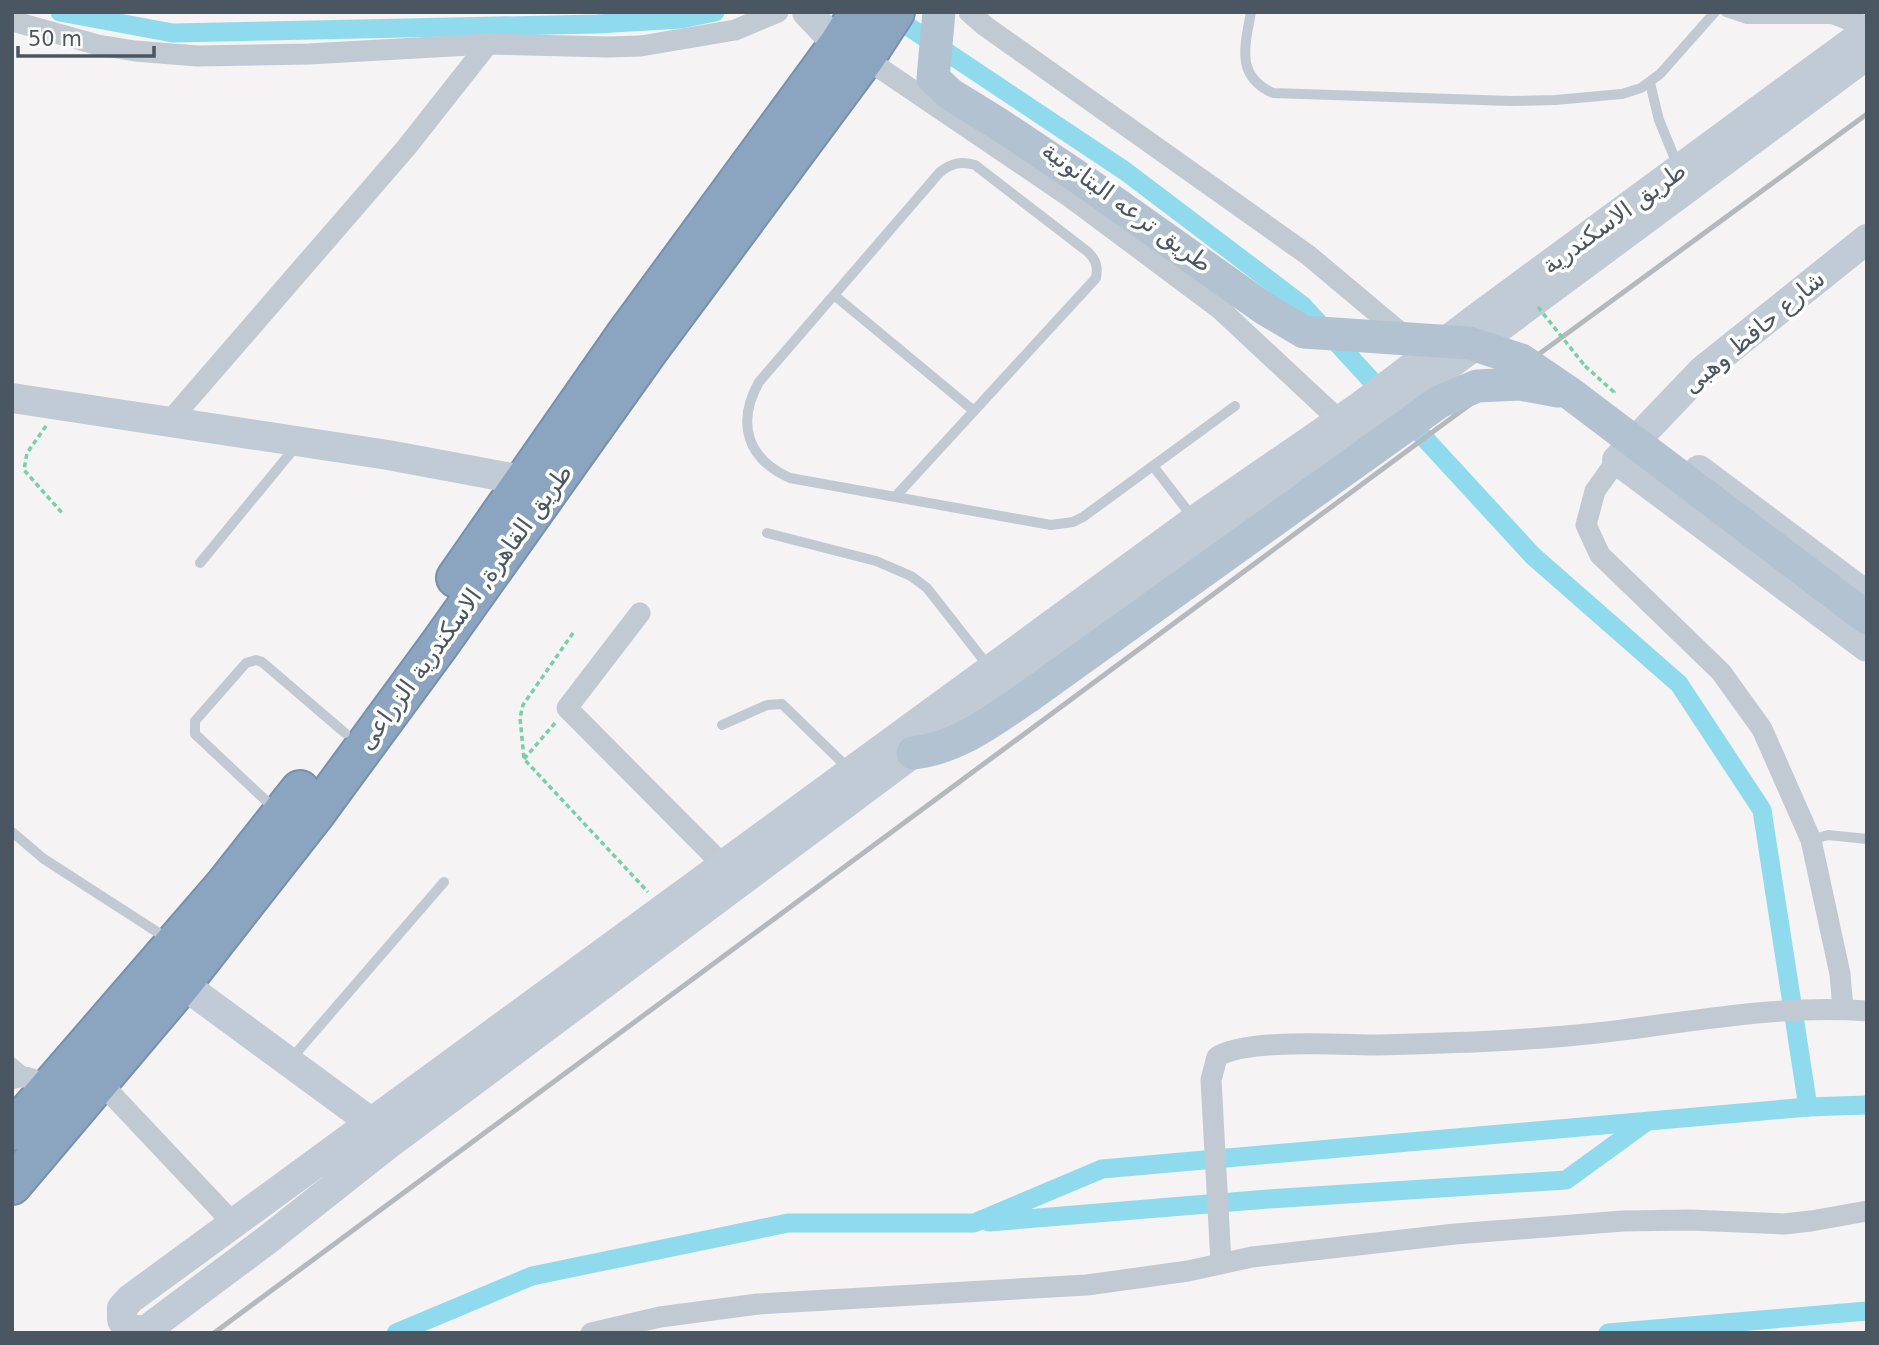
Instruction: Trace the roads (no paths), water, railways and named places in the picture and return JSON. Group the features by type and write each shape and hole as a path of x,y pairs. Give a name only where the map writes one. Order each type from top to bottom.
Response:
{"highway":[{"name":"طريق القاهرة, الاسكندرية الزراعى","path":"12,1131 31,1082 171,964 315,814 538,483 624,337 856,38 895,12"},
{"name":"طريق القاهرة, الاسكندرية الزراعى","path":"12,1185 100,1082 171,964 281,814 538,483"}],"main road":[{"path":"807,12 856,38"},
{"path":"939,12 933,78 950,94 1081,179 1265,309 1304,332 1469,343 1578,380 1867,618"},
{"name":"طريق الاسكندرية","path":"1358,416 1407,383 1684,178 1852,23"},
{"name":"طريق الاسكندرية","path":"1407,383 1428,355 1867,55"},
{"name":"شارع حافظ وهبى","path":"1617,460 1702,371 1867,239"},
{"path":"913,753 939,749 962,739 1029,696 1439,401 1477,386 1578,380"},
{"path":"12,398 388,455 538,483"},
{"path":"1358,416 913,753 386,1146 144,1332 134,1331 125,1325 121,1314 126,1303 233,1223 1195,520 1358,416"},
{"path":"1646,431 1867,596"},
{"path":"1617,460 1867,647"},
{"path":"171,964 289,1062 372,1123"}],"street":[{"path":"12,21 98,45 197,56 309,54 488,44 641,46 735,30 778,12"},
{"path":"969,12 996,34 1308,255 1428,355"},
{"name":"طريق ترعه البتانونية","path":"856,38 1220,309 1358,416"},
{"path":"168,423 423,127 488,44"},
{"path":"1617,460 1595,491 1586,525 1600,555 1721,672 1762,729 1811,840 1840,974 1843,1009"},
{"path":"640,613 567,708 723,865"},
{"path":"1221,1263 1211,1080 1217,1057 1227,1051 1274,1046 1455,1043 1593,1033 1773,1012 1843,1009 1867,1011"},
{"path":"100,1082 233,1223"},
{"path":"591,1333 660,1317 758,1304 1060,1287 1178,1273 1252,1257 1545,1226 1690,1220 1784,1224 1867,1211"}],"lane":[{"path":"1251,12 1245,48 1247,69 1265,90 1283,95 1511,101 1622,94 1650,83 1714,12"},
{"path":"1726,12 1747,19 1852,23"},
{"path":"1650,83 1659,120 1684,178"},
{"path":"895,497 1096,278 1098,268 1088,252 975,165 963,162 950,164 940,172 759,382 750,397 747,430 752,446 774,471 790,478 895,497 1051,525 1062,524 1083,517 1235,406"},
{"path":"834,295 974,411"},
{"path":"200,563 299,443"},
{"path":"1153,466 1195,520"},
{"path":"767,533 876,561 911,576 927,587 991,669"},
{"path":"281,814 198,739 194,734 195,721 246,663 256,660 262,662 345,733"},
{"path":"722,725 767,705 782,704 851,771"},
{"path":"12,832 171,964"},
{"path":"1811,840 1828,835 1867,839"},
{"path":"289,1062 444,882"},
{"path":"12,1062 31,1082"}],"waterway":[{"path":"60,12 173,33 597,24 681,19 715,12"},
{"path":"888,13 1125,171 1302,305 1533,556 1679,684 1762,810 1808,1107"},
{"path":"396,1333 532,1276 788,1223 974,1223 1102,1169 1808,1107 1867,1105"},
{"path":"989,1222 1268,1199 1566,1180 1646,1122"},
{"path":"1608,1333 1867,1311"}],"railway":[{"path":"214,1333 1867,114"}]}
